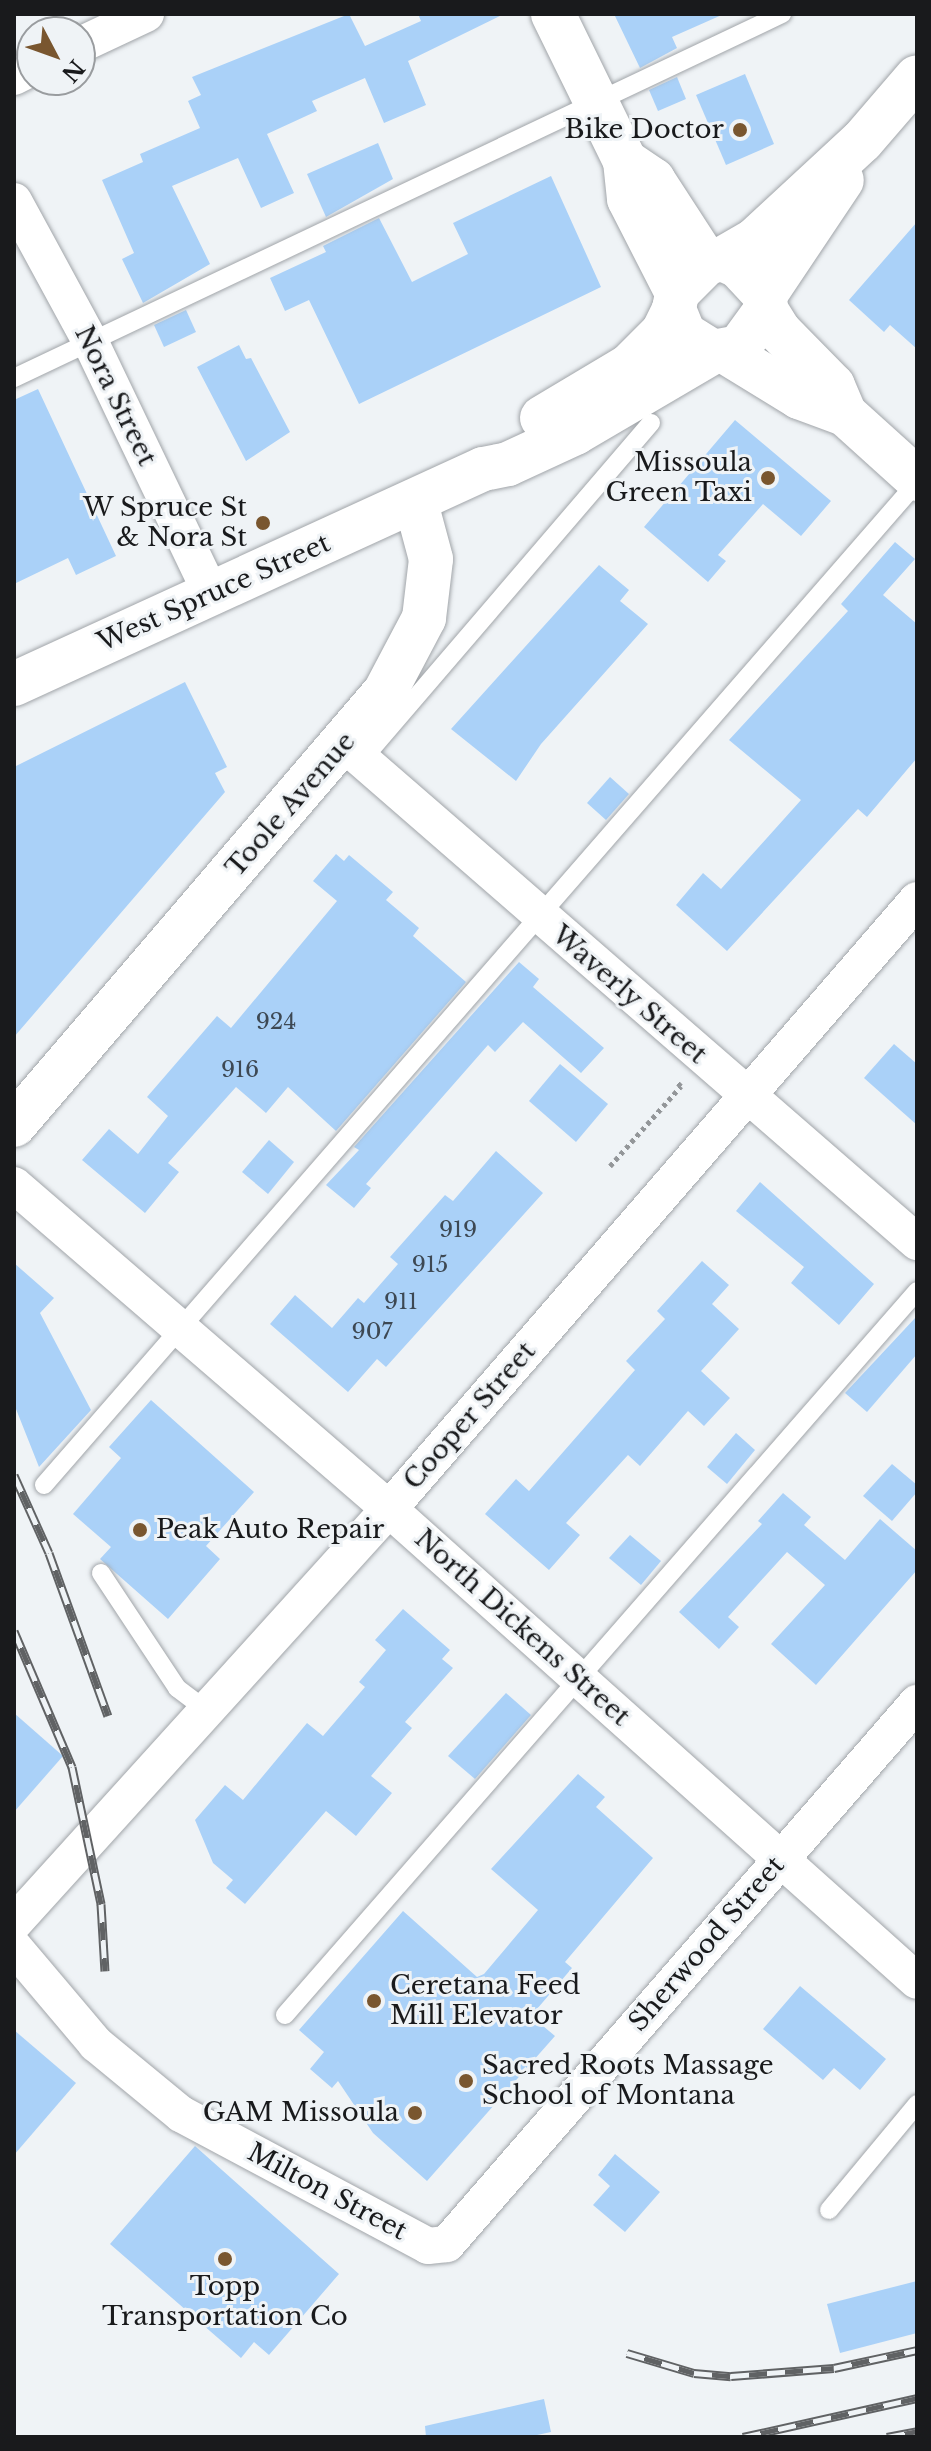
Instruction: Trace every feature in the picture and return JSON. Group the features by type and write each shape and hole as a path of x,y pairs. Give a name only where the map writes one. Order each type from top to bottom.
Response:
{"main road":[{"path":"553,14 625,161 629,199 695,281"},
{"path":"483,469 497,451 545,416 629,366 663,332 695,281 756,239 862,141 917,77"},
{"path":"416,503 483,469 508,464 575,433 754,332 766,302 862,141"},
{"path":"695,281 747,272 766,302 833,386 845,414"},
{"path":"695,281 684,334 799,397 845,414 917,480"},
{"name":"West Spruce Street","path":"14,684 416,503"},
{"name":"Toole Avenue","path":"14,1125 353,752 424,618 431,559 416,503"}],"street":[{"path":"96,37 146,14"},
{"name":"Nora Street","path":"14,201 90,341 211,594"},
{"name":"Waverly Street","path":"353,752 747,1099 917,1242"},
{"name":"Cooper Street","path":"14,1923 389,1509 917,900"},
{"name":"North Dickens Street","path":"14,1185 389,1509 778,1861 917,1981"},
{"name":"Sherwood Street","path":"428,2246 447,2244 917,1703"},
{"name":"Milton Street","path":"14,1947 96,2044 181,2114 428,2246"}],"lane":[{"path":"14,378 782,14"},
{"path":"353,752 651,423"},
{"path":"44,1485 917,480"},
{"path":"285,2015 917,1291"},
{"path":"101,1573 177,1688 208,1711"},
{"path":"829,2210 917,2104"}],"path":[{"path":"610,1166 681,1086 669,1076"}],"building":[{"path":"349,14 365,46 421,21 418,14 504,14 408,61 426,105 384,123 365,78 312,101 317,111 267,134 294,193 261,208 238,158 172,186 210,264 143,303 122,259 134,253 102,180 143,162 140,154 200,128 188,101 201,95 192,77"},
{"path":"614,14 724,14 672,37 677,48 640,68"},
{"name":"Bike Doctor","path":"745,74 774,144 726,165 696,95"},
{"path":"677,77 686,99 658,111 649,90"},
{"path":"378,143 393,179 326,217 307,174"},
{"path":"551,176 601,287 359,404 309,300 285,311 270,278 326,252 323,246 379,218 412,282 468,254 453,223"},
{"path":"917,222 917,349 890,325 884,332 849,300"},
{"path":"186,310 196,332 164,347 154,325"},
{"path":"239,345 246,359 251,358 290,432 246,461 197,367"},
{"path":"38,389 116,556 76,575 68,558 14,584 14,400"},
{"path":"735,420 831,501 801,536 763,504 718,555 726,561 708,582 644,527"},
{"path":"895,542 915,559 883,595 917,624 917,758 867,817 858,809 727,951 676,905 703,873 721,889 801,800 729,740 848,611 841,604"},
{"path":"599,565 629,590 620,601 648,624 541,744 516,781 451,729"},
{"path":"185,682 227,767 215,773 225,792 14,1037 14,767"},
{"path":"610,777 629,794 606,820 587,803"},
{"path":"336,854 344,861 349,855 393,892 386,900 419,928 413,936 466,982 336,1131 288,1087 266,1113 236,1087 168,1163 179,1172 145,1213 82,1160 109,1129 138,1154 168,1116 147,1097 217,1016 231,1028 337,901 313,881"},
{"path":"519,962 539,979 533,987 604,1048 581,1073 523,1022 495,1052 488,1045 366,1184 371,1188 354,1208 326,1185 359,1150 354,1147"},
{"path":"894,1044 917,1064 917,1125 864,1078"},
{"path":"560,1064 608,1104 576,1142 529,1101"},
{"path":"269,1140 294,1162 268,1194 242,1172"},
{"path":"496,1151 543,1193 386,1367 377,1359 348,1392 270,1324 295,1295 332,1328 358,1298 364,1303 398,1264 390,1257 445,1195 453,1201"},
{"path":"760,1182 874,1284 839,1325 791,1283 804,1267 736,1211"},
{"path":"702,1261 729,1285 712,1304 739,1329 701,1371 730,1398 704,1426 688,1411 640,1466 628,1455 566,1523 580,1535 549,1570 485,1514 516,1479 529,1491 635,1370 626,1361 665,1319 657,1311"},
{"path":"14,1263 54,1298 40,1313 91,1410 39,1467 14,1404"},
{"path":"917,1316 917,1354 867,1412 845,1393"},
{"path":"151,1400 254,1492 206,1546 220,1559 168,1619 100,1559 111,1547 73,1514 121,1458 109,1447"},
{"path":"736,1433 755,1450 727,1484 707,1467"},
{"path":"892,1464 917,1485 917,1492 892,1521 863,1496"},
{"path":"783,1493 811,1517 804,1525 845,1560 880,1519 917,1551 917,1570 816,1685 771,1644 825,1585 787,1552 728,1617 739,1627 719,1649 679,1612 762,1524 758,1521"},
{"path":"630,1535 661,1561 641,1585 609,1558"},
{"path":"403,1609 450,1650 442,1659 453,1668 405,1722 412,1728 371,1776 392,1793 356,1836 326,1811 245,1904 226,1888 233,1880 213,1863 195,1820 225,1785 243,1800 307,1723 323,1736 365,1687 359,1682 386,1650 375,1640"},
{"path":"506,1693 531,1715 475,1779 448,1756"},
{"path":"14,1713 63,1756 14,1812"},
{"path":"578,1774 605,1797 596,1807 653,1858 565,1962 572,1968 531,2016 555,2036 427,2181 373,2133 338,2081 332,2088 310,2069 324,2052 299,2030 403,1911 477,1977 484,1974 538,1910 491,1869"},
{"path":"800,1986 886,2059 860,2090 834,2068 823,2080 763,2029"},
{"path":"14,2030 76,2083 14,2155"},
{"name":"Topp Transportation Co","path":"195,2146 339,2274 269,2355 254,2342 241,2358 110,2244"},
{"path":"615,2154 660,2192 625,2232 593,2205 610,2186 598,2175"},
{"path":"917,2281 917,2333 840,2353 827,2304"},
{"path":"544,2399 551,2432 528,2437 426,2437 425,2426"}],"railway":[{"path":"14,1475 49,1553 108,1716"},
{"path":"14,1631 72,1767 101,1904 105,1971"},
{"path":"627,2353 694,2373 731,2376 834,2368 917,2350"},
{"path":"743,2437 917,2398"},
{"path":"887,2437 917,2431"}],"place":[{"name":"Bike Doctor","path":"740,130"},
{"name":"Missoula Green Taxi","path":"768,478"},
{"name":"W Spruce St & Nora St","path":"263,523"},
{"name":"Peak Auto Repair","path":"140,1530"},
{"name":"Ceretana Feed Mill Elevator","path":"374,2001"},
{"name":"Sacred Roots Massage School of Montana","path":"466,2081"},
{"name":"GAM Missoula","path":"415,2113"},
{"name":"Topp Transportation Co","path":"225,2259"}]}
